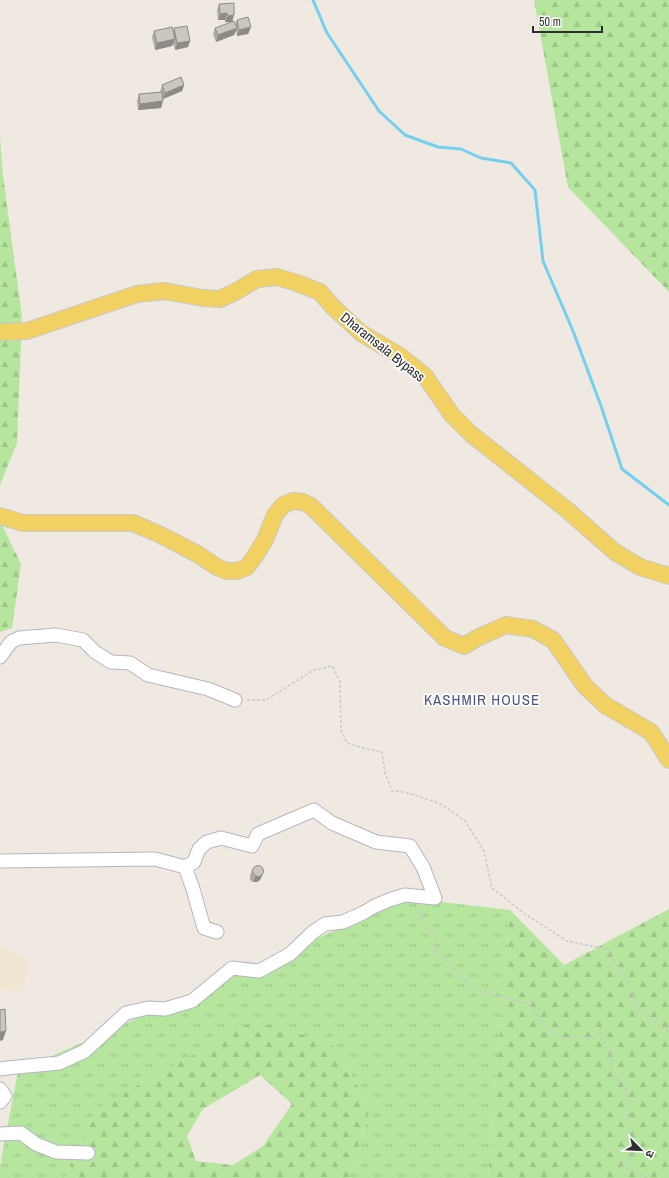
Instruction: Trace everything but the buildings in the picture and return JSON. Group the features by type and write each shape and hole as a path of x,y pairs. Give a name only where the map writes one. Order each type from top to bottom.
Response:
{"main road":[{"name":"Dharamsala Bypass","path":"0,332 27,331 137,294 164,291 203,298 220,299 257,279 276,277 297,283 320,292 333,307 361,333 400,356 425,376 452,415 471,434 566,509 615,552 640,567 669,576"},
{"path":"0,516 23,523 133,523 161,535 199,555 217,567 227,571 237,571 247,567 255,556 265,540 275,515 283,505 293,501 303,502 311,506 445,638 464,646 477,638 506,625 533,629 553,640 585,686 605,705 651,732 669,760"}],"street":[{"path":"0,657 11,642 19,638 56,635 83,640 95,652 111,662 130,663 148,675 208,689 235,700"},
{"path":"0,861 155,859 185,867 194,862 199,849 207,842 221,838 252,846 258,834 314,810 332,823 376,842 410,846 423,867 435,898 405,895 375,906 343,922 325,924 313,932 290,954 258,970 232,968 192,1001 165,1010 148,1008 126,1013 85,1052 59,1064 14,1067 0,1070"},
{"path":"185,867 204,928 217,932"},
{"path":"0,1089 5,1096 0,1102"},
{"path":"0,1134 21,1133 36,1144 56,1152 88,1153"}],"path":[{"path":"235,700 266,700 314,670 332,666 340,681 341,730 347,743 382,752 385,773 392,791 403,792 441,804 465,821 484,851 492,888 525,914 567,941 606,949 625,976 638,1009 669,1032"},
{"path":"419,907 425,928 435,934 438,943 432,948 450,963 459,975 482,992 530,1004 545,1026 563,1038 595,1037 600,1029 605,1048 609,1051 613,1076 623,1083 629,1102 627,1139 635,1153 622,1166 643,1175 646,1178"}],"shaded area":[{"path":"0,946 28,961 23,991 0,990"}],"green space":[{"path":"534,0 669,0 669,292 568,187"},
{"path":"0,137 3,176 22,317 17,443 0,485"},
{"path":"0,521 21,564 12,628 0,632"},
{"path":"408,898 510,910 488,1178 349,1178 370,1108 332,1043 97,1108 64,1178 0,1178 0,1166 18,1071"},
{"path":"669,909 669,1178 488,1178 510,910 564,965"},
{"path":"254,1021 332,1043 370,1108 349,1178 64,1178 97,1108","holes":["260,1075 292,1104 263,1146 233,1165 196,1161 187,1136 203,1109"]}],"waterway":[{"path":"313,0 327,33 379,111 405,135 438,147 461,149 481,158 511,163 535,190 543,261 573,331 601,406 622,469 669,505"}],"district":[{"name":"KASHMIR HOUSE","path":"482,699"}]}
